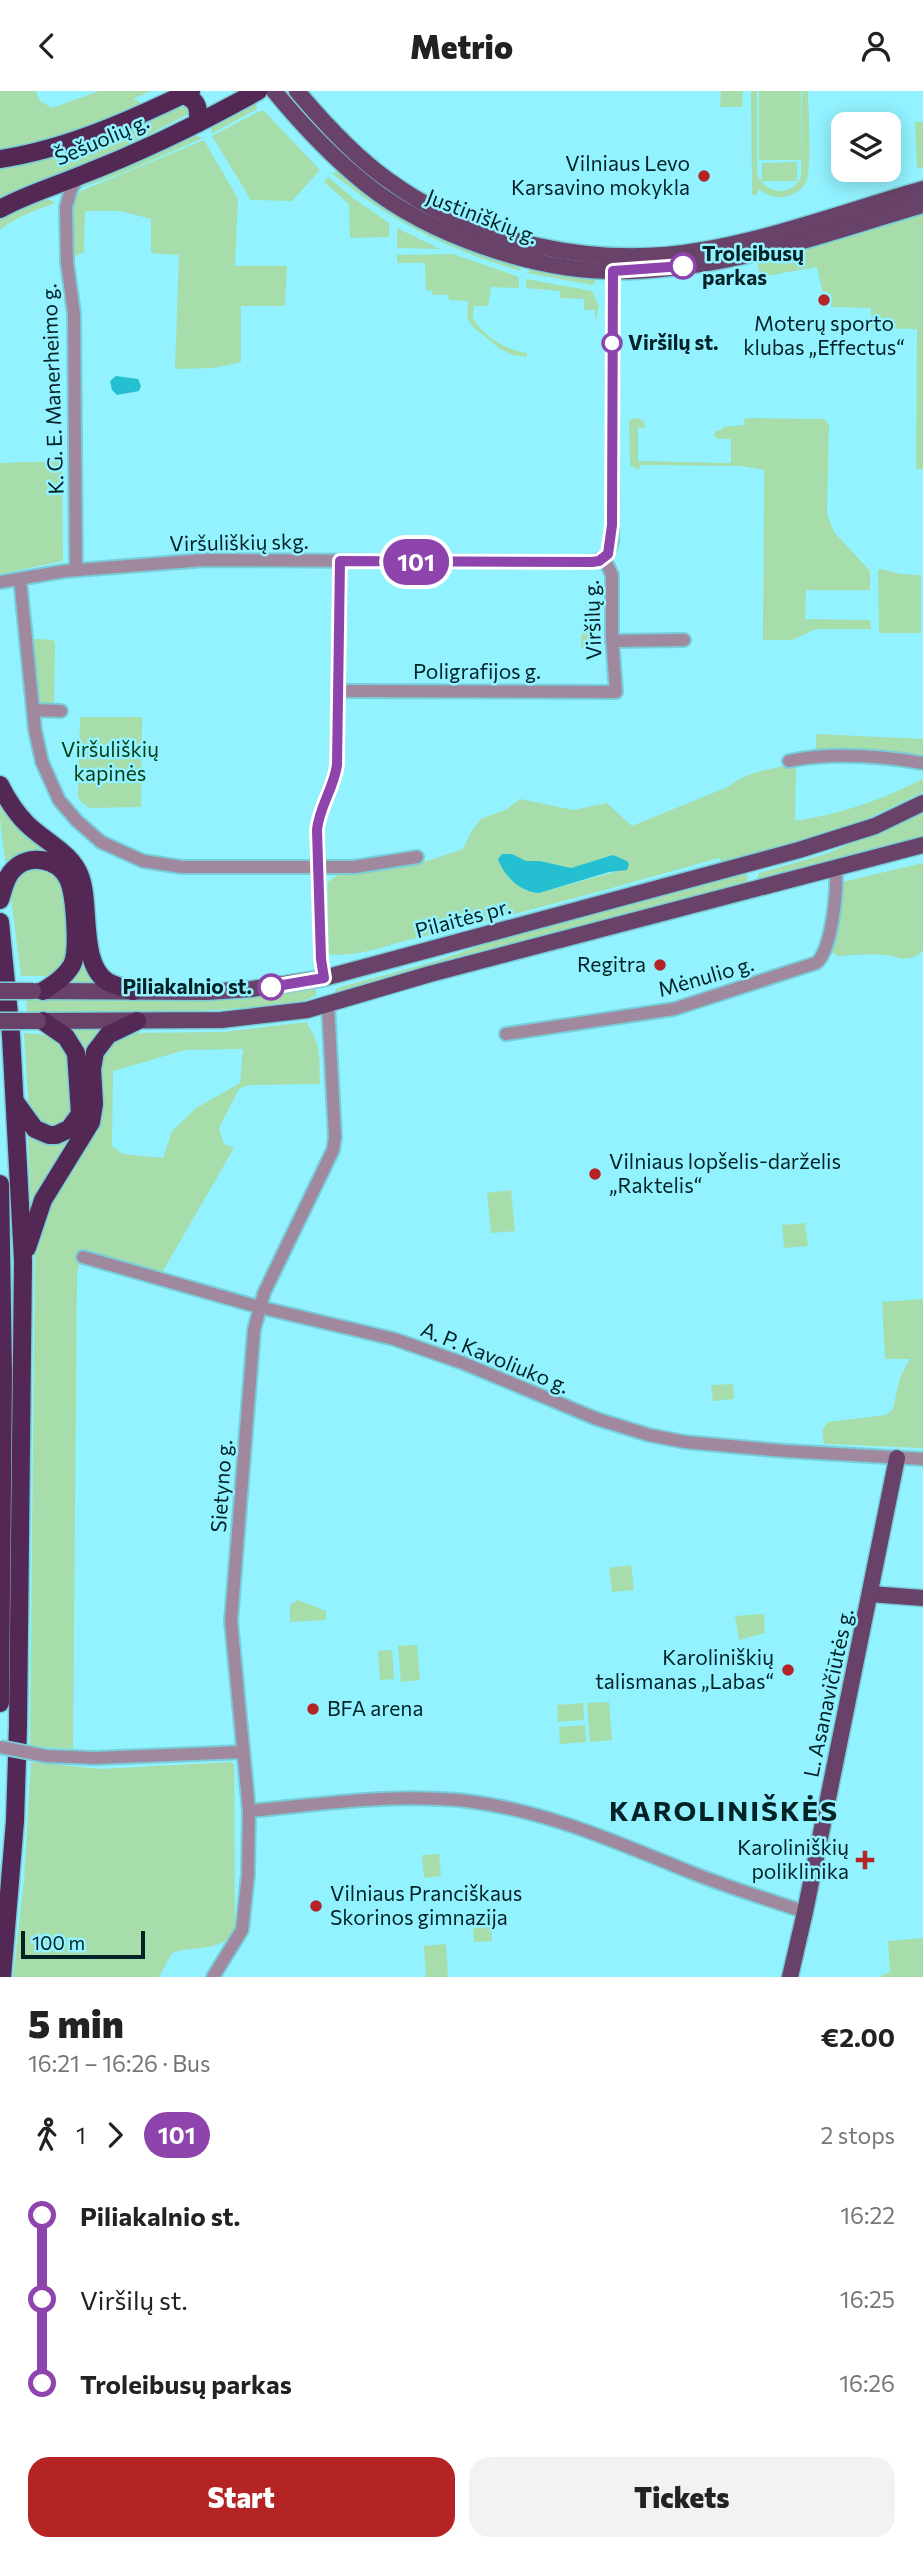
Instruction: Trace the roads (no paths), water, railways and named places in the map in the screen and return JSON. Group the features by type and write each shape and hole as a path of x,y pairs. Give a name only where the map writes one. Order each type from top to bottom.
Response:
{"highway":[{"name":"Šešuolių g.","path":"0,209 79,177 198,123 258,91"},
{"name":"Šešuolių g.","path":"0,159 60,145 187,93"},
{"path":"187,93 198,105 198,123"},
{"path":"0,785 26,823 77,868 83,886 92,960 107,981 134,991"},
{"path":"0,900 13,870 29,860 46,860 68,879 77,943 75,957 68,971 38,991"},
{"path":"0,922 15,1102 23,1261 18,1726 15,1821 2,1977"},
{"path":"15,1102 35,1129 49,1135 69,1129 80,1114 76,1053 66,1037 41,1021"},
{"path":"23,1261 43,1200 91,1122 95,1052 108,1035 137,1021"},
{"path":"0,1184 3,1373 0,1703"}],"main road":[{"name":"Justiniškių g.","path":"274,91 338,159 368,185 407,211 444,230 526,259 567,267 613,264 704,250 763,237 923,189"},
{"name":"Justiniškių g.","path":"297,91 372,168 414,197 449,215 529,243 586,255 613,264 657,269 718,261 785,245 923,205"},
{"name":"Pilaitės pr.","path":"0,991 206,992 252,989 324,978 838,839 875,826 922,803"},
{"path":"0,1021 221,1020 293,1013 430,974 923,845"},
{"path":"760,861 753,867 751,878 761,889"},
{"path":"324,978 328,1005"},
{"name":"L. Asanavičiūtės g.","path":"790,1977 897,1458"},
{"path":"871,1590 923,1589"},
{"path":"871,1590 923,1598"}],"street":[{"name":"K. G. E. Manerheimo g.","path":"76,570 74,314 66,262 66,207 71,188 79,177"},
{"path":"37,192 54,195 66,207"},
{"name":"Viršilų g.","path":"613,264 612,541 604,558 612,575 612,641 616,692"},
{"name":"Viršuliškių skg.","path":"0,582 76,570 204,560 592,562 604,558"},
{"path":"324,978 321,959 318,822 335,775 340,561"},
{"path":"20,579 37,746 52,789 77,821 101,842 143,861 166,865 354,867 417,857"},
{"path":"612,641 684,640"},
{"name":"Poligrafijos g.","path":"339,691 616,692"},
{"path":"33,710 61,711"},
{"path":"789,761 818,757 909,761 923,766"},
{"name":"Mėnulio g.","path":"506,1034 674,1009 816,963 824,955 833,911 837,877 835,869"},
{"name":"Sietyno g.","path":"213,1977 242,1930 248,1875 250,1811 231,1621 253,1341 259,1307 267,1286 333,1150 335,1136 328,1005"},
{"name":"A. P. Kavoliuko g.","path":"83,1257 259,1307 373,1333 416,1346 597,1419 649,1435 718,1445 923,1459"},
{"path":"0,1747 46,1756 94,1758 243,1752"},
{"path":"250,1811 417,1798 500,1806 584,1828 711,1881 805,1912"}],"water":[{"path":"116,376 138,379 141,386 139,391 117,395 112,390 110,381"},
{"path":"502,854 571,868 613,855 629,864 627,870 609,872 539,893 525,890 509,877 498,859"}],"place":[{"name":"Vilniaus Levo Karsavino mokykla","path":"704,176"},
{"name":"Troleibusų parkas","path":"683,266"},
{"name":"Moterų sporto klubas „Effectus“","path":"824,300"},
{"name":"Viršilų st.","path":"612,343"},
{"name":"Regitra","path":"660,965"},
{"name":"Piliakalnio st.","path":"271,987"},
{"name":"Vilniaus lopšelis-darželis „Raktelis“","path":"595,1174"},
{"name":"Karoliniškių talismanas „Labas“","path":"788,1670"},
{"name":"BFA arena","path":"313,1709"},
{"name":"Karoliniškių poliklinika","path":"865,1860"},
{"name":"Vilniaus Pranciškaus Skorinos gimnazija","path":"316,1906"}],"district":[{"name":"KAROLINIŠKĖS","path":"724,1811"}],"park label":[{"name":"Viršuliškių kapinės","path":"110,762"}]}
